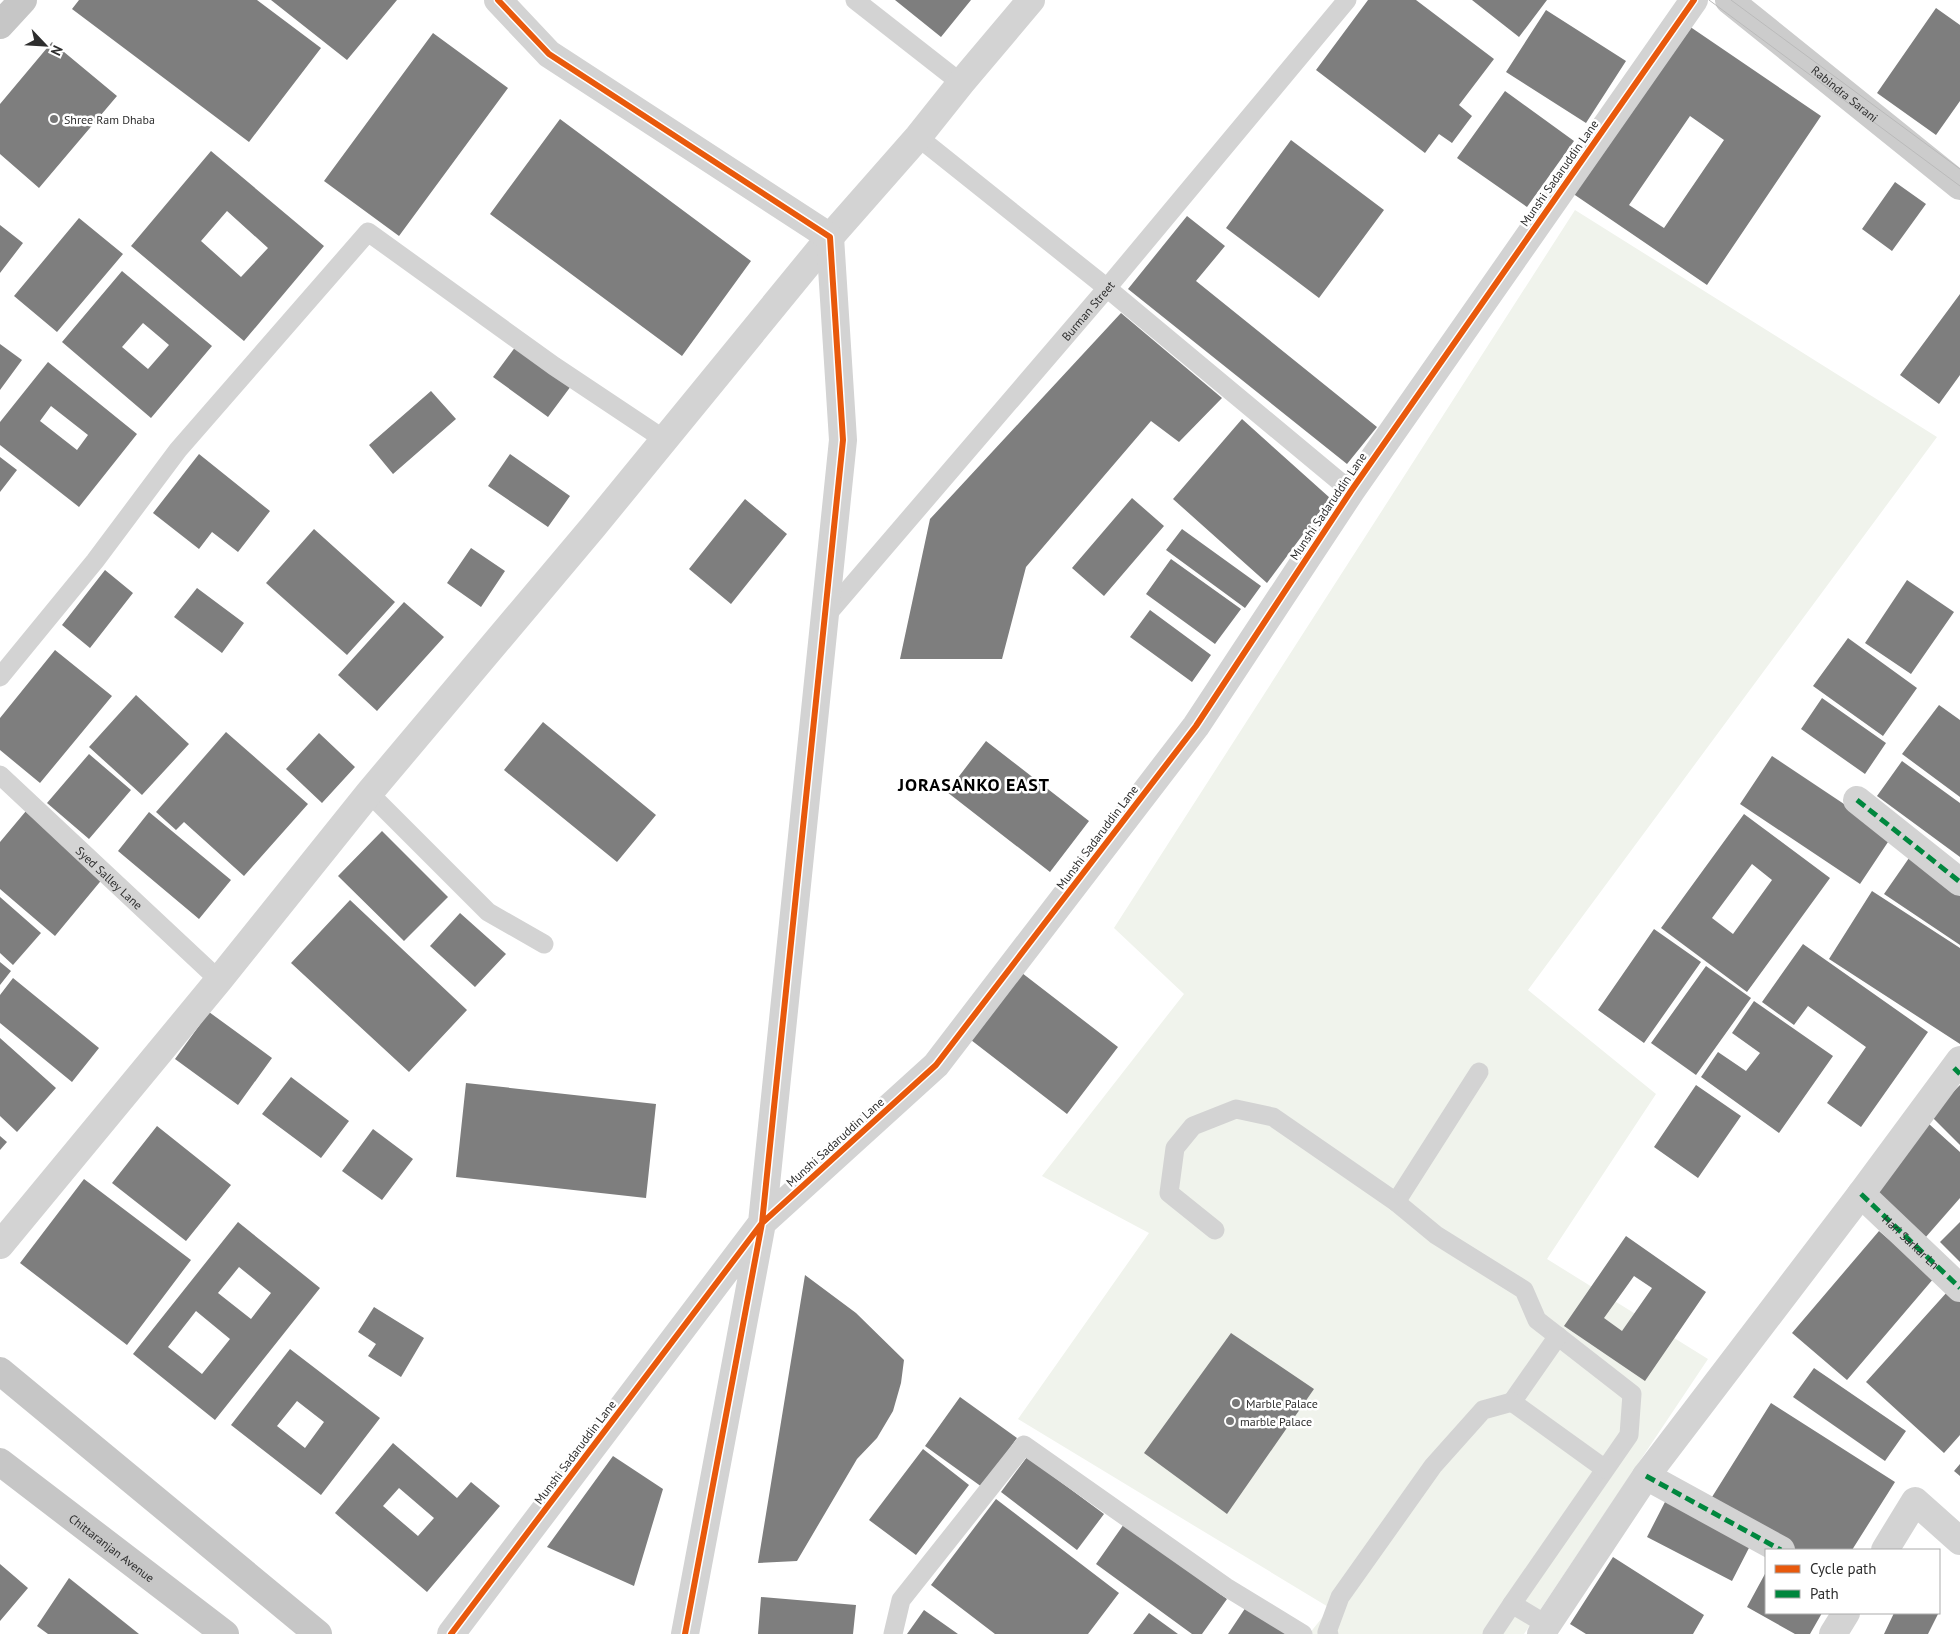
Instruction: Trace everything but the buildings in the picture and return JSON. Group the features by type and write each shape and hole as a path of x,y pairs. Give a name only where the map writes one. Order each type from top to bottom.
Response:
{"main road":[{"path":"0,25 22,0"},
{"name":"Rabindra Sarani","path":"1729,0 1960,186"},
{"path":"0,1371 318,1634"},
{"name":"Chittaranjan Avenue","path":"0,1462 225,1634"}],"street":[{"path":"498,0 549,54 830,237"},
{"path":"0,1245 219,980 369,793 587,535 830,237 918,137 1031,0"},
{"name":"Munshi Sadaruddin Lane","path":"452,1634 762,1223 936,1065 1196,726 1350,491 1694,0"},
{"path":"685,1634 762,1223 843,440 830,237"},
{"path":"1857,800 1960,882"},
{"path":"1550,1631 1646,1476 1958,1067"},
{"name":"Hari Sarkar Ln","path":"1861,1194 1960,1288"},
{"path":"1646,1476 1779,1549"},
{"path":"1886,1549 1915,1502 1960,1540"},
{"path":"1833,1634 1845,1614"}],"lane":[{"path":"855,0 961,83"},
{"name":"Burman Street","path":"824,618 1107,288 1347,0"},
{"path":"918,137 1107,288 1350,491"},
{"path":"0,677 95,561 178,450 368,232 554,366 665,440"},
{"name":"Syed Salley Lane","path":"0,775 219,980"},
{"path":"369,793 488,912 544,944"},
{"path":"1396,1202 1479,1072"},
{"path":"1216,1230 1169,1192 1175,1148 1193,1126 1236,1109 1273,1118 1396,1202 1436,1235 1524,1290 1537,1320 1632,1394 1629,1434 1492,1634"},
{"path":"1328,1634 1327,1632 1340,1597 1433,1466 1483,1410 1512,1402 1558,1336"},
{"path":"1512,1402 1605,1469"},
{"path":"893,1634 901,1600 1024,1446 1226,1587 1302,1634"},
{"path":"1512,1604 1550,1631"}],"shaded area":[{"path":"1575,210 1937,437 1528,990 1656,1094 1547,1259 1708,1359 1524,1634 1309,1634 1330,1608 1018,1419 1149,1233 1042,1176 1184,994 1114,928"}],"tram line":[{"path":"1709,0 1960,186"},
{"path":"1731,0 1960,169"}],"marked path":[{"path":"1857,800 1960,882"},
{"path":"1954,1068 1960,1074"},
{"path":"1861,1194 1960,1288"},
{"path":"1646,1476 1779,1549"}],"cycle path":[{"path":"498,0 549,54 830,237 843,440 762,1223 685,1634"},
{"path":"451,1634 762,1223 936,1065 1196,726 1351,491 1694,0"}],"place":[{"name":"Shree Ram Dhaba","path":"54,119"},
{"name":"Marble Palace","path":"1236,1403"},
{"name":"marble Palace","path":"1230,1421"}],"district":[{"name":"JORASANKO EAST","path":"974,784"}]}
